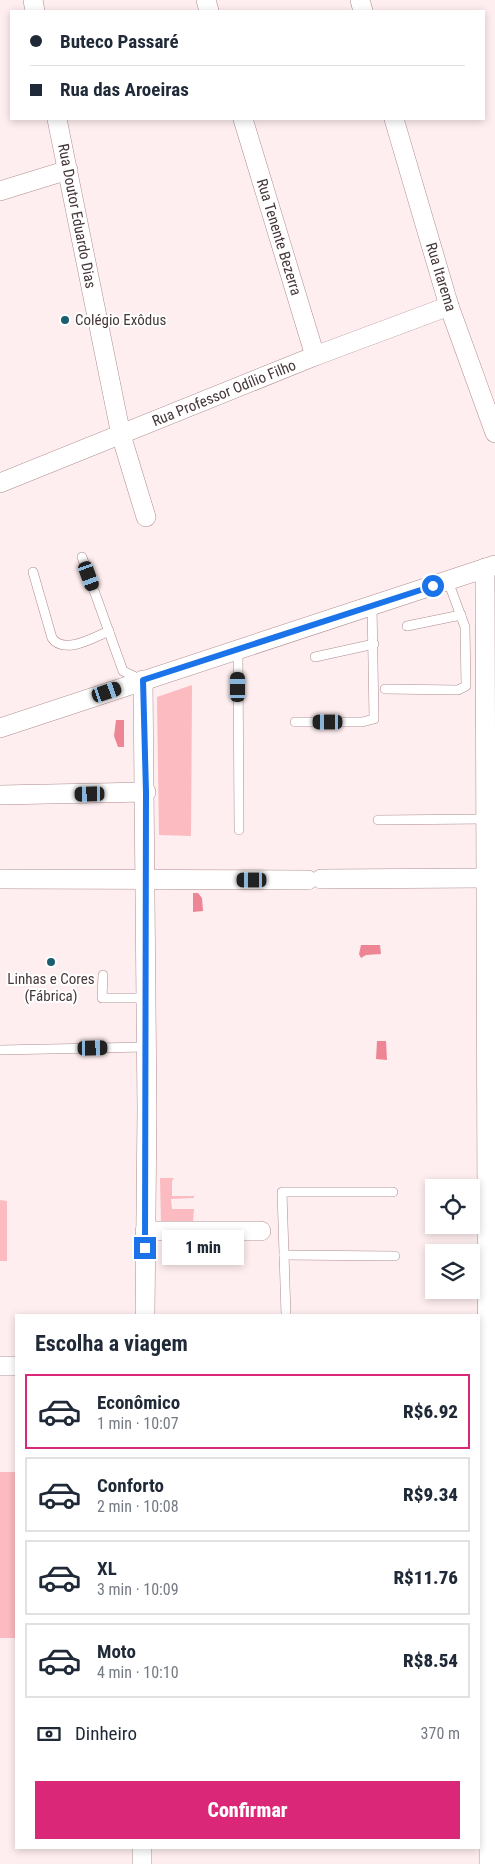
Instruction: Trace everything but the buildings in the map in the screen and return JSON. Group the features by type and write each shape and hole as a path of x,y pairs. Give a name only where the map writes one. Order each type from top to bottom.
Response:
{"street":[{"name":"Rua Doutor Eduardo Dias","path":"57,120 121,435 146,517"},
{"name":"Rua Tenente Bezerra","path":"243,120 315,356"},
{"name":"Rua Itarema","path":"394,120 449,306 491,406 495,433"},
{"path":"0,191 68,170"},
{"name":"Rua Professor Odílio Filho","path":"0,483 315,356 449,306"},
{"path":"0,728 490,566 486,878 487,1367 492,1514 491,1856"},
{"path":"143,680 146,792 145,1314"},
{"path":"0,795 146,792"},
{"path":"0,879 486,878"},
{"path":"145,1231 261,1231"},
{"path":"0,1366 15,1366"},
{"path":"142,1849 142,1864"}],"lane":[{"path":"82,557 123,671 143,680"},
{"path":"32,572 52,638 56,644 64,647 109,631"},
{"path":"385,689 463,689 466,686 466,631 448,581"},
{"path":"295,722 362,722 374,719 372,605"},
{"path":"407,626 461,615"},
{"path":"314,656 374,644"},
{"path":"238,648 239,830"},
{"path":"378,820 486,820"},
{"path":"104,975 102,998 146,998"},
{"path":"0,1050 146,1047"},
{"path":"286,1314 282,1192 393,1192"},
{"path":"284,1255 395,1256"}],"shaded area":[{"path":"192,685 191,836 159,835 157,697"},
{"path":"116,720 124,720 124,747 118,747 114,736"},
{"path":"193,893 198,893 202,898 203,911 193,912"},
{"path":"361,945 380,945 381,954 366,955 361,958 359,954"},
{"path":"377,1041 386,1041 387,1060 376,1059"},
{"path":"160,1178 174,1178 172,1181 172,1196 194,1196 194,1198 171,1199 172,1209 194,1209 193,1222 161,1223"},
{"path":"0,1200 7,1201 7,1261 0,1261"},
{"path":"0,1472 15,1472 15,1638 0,1638"}],"place":[{"name":"Colégio Exôdus","path":"65,320"},
{"name":"Linhas e Cores (Fábrica)","path":"51,962"}],"route":[{"path":"145,1248 146,792 143,680 252,643 433,586"}]}
